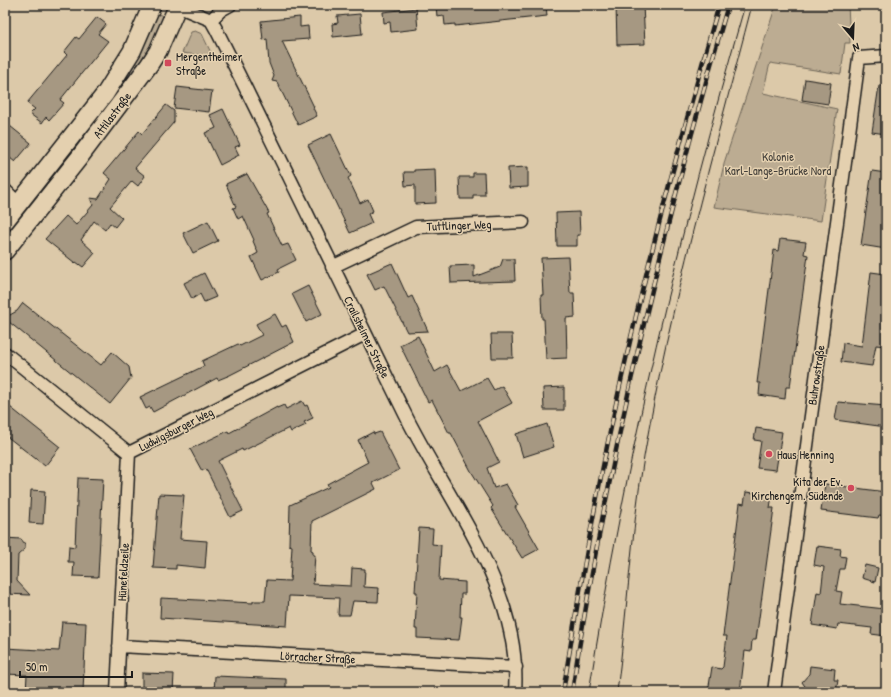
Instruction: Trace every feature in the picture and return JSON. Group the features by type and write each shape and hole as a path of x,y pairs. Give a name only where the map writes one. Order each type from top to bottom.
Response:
{"main road":[{"name":"Attilastraße","path":"5,221 63,149 117,77 132,51 152,5"},
{"name":"Attilastraße","path":"5,251 149,65 158,51 177,5"},
{"path":"19,204 33,216"}],"street":[{"path":"177,5 210,20 221,10 230,5"},
{"name":"Crailsheimer Straße","path":"210,20 410,424 485,558 497,584 507,612 512,633 516,667 516,692"},
{"name":"Buhrowstraße","path":"774,692 860,58 886,56"},
{"path":"5,190 19,204"},
{"name":"Tuttlinger Weg","path":"332,267 416,227 523,222"},
{"name":"Ludwigsburger Weg","path":"5,353 129,453 365,334"},
{"name":"Hünefeldzeile","path":"117,692 129,453"},
{"name":"Lörracher Straße","path":"119,646 516,667"}],"green space":[{"name":"Kolonie Karl-Lange-Brücke Nord","path":"776,5 848,5 850,43 845,43 841,74 770,63 763,93 837,109 821,221 714,207 725,160"},
{"path":"157,14 164,18 152,47 92,130 88,128"},
{"path":"195,31 202,34 213,57 182,53 191,32"},
{"path":"84,133 88,136 33,204 30,202"}],"building":[{"path":"436,5 504,5 505,8 527,5 546,5 547,16 455,26 455,24 445,25 444,16 437,17"},
{"path":"616,5 643,5 645,44 617,45"},
{"path":"416,8 418,29 391,32 390,22 384,23 383,12"},
{"path":"360,14 362,34 333,37 332,24 338,23 337,16"},
{"path":"97,17 106,24 98,34 108,41 60,100 64,103 49,120 46,117 42,123 30,114 35,109 27,103 67,55 64,52 76,37 79,39"},
{"path":"300,17 300,27 308,26 309,39 282,41 317,116 298,125 277,82 272,81 274,76 269,63 267,39 263,40 261,21"},
{"path":"805,79 831,83 828,104 802,100"},
{"path":"879,86 886,86 886,134 872,132"},
{"path":"177,87 212,91 209,112 174,108"},
{"path":"166,105 174,111 174,122 135,168 145,176 138,186 132,181 110,207 122,218 115,227 110,223 105,230 94,221 81,240 95,253 83,267 76,262 75,263 45,239 66,216 76,225 93,205 90,198 98,199 111,179 104,173 139,131 142,134"},
{"path":"223,109 240,145 235,147 239,155 220,165 205,133 216,128 210,115"},
{"path":"5,122 31,143 15,162 5,154"},
{"path":"331,134 351,176 348,178 360,203 368,199 373,211 368,214 372,223 350,233 308,145"},
{"path":"528,167 528,187 509,188 508,168"},
{"path":"435,169 436,203 415,204 415,185 405,186 404,172"},
{"path":"872,171 886,173 886,249 861,245"},
{"path":"473,173 484,173 485,195 473,195 473,199 460,199 459,177 473,177"},
{"path":"247,174 269,213 267,214 282,246 288,244 296,260 278,269 279,272 262,280 251,257 258,253 253,241 254,240 243,216 238,219 233,208 236,207 226,184"},
{"path":"579,212 580,235 577,235 577,246 557,246 556,213"},
{"path":"208,221 218,241 193,253 183,233"},
{"path":"780,239 806,242 804,254 808,255 790,387 786,387 785,399 759,395 760,383 757,383 774,250 778,251"},
{"path":"568,257 570,293 574,293 575,317 566,318 567,358 546,359 544,319 542,319 541,295 543,295 541,258"},
{"path":"503,259 514,259 515,281 451,283 450,266 474,265 474,277 500,267"},
{"path":"392,263 408,298 412,296 428,331 407,332 384,286 375,290 367,274"},
{"path":"871,272 886,274 885,346 876,345 872,366 841,362 843,343 862,346"},
{"path":"204,273 216,297 204,302 200,294 192,299 184,283"},
{"path":"308,286 322,314 306,322 292,294"},
{"path":"23,303 101,365 112,352 129,367 131,378 110,404 9,322 8,316 17,311"},
{"path":"275,314 282,327 286,325 294,342 230,375 218,380 217,378 153,412 150,407 146,409 140,397 204,366 202,361 238,344 240,346 262,335 256,324"},
{"path":"491,334 512,334 513,358 492,358"},
{"path":"418,336 435,372 447,365 461,391 487,378 494,390 502,386 512,403 478,421 499,462 487,468 494,488 506,484 518,505 515,507 539,549 522,558 491,508 493,506 471,471 451,433 449,433 432,400 428,402 400,345"},
{"path":"564,387 564,410 544,410 543,388"},
{"path":"302,401 305,406 307,405 313,418 304,422 306,425 291,432 289,428 243,451 242,449 218,461 243,511 230,517 206,469 202,471 190,449 228,431 229,433 277,407 284,405 286,409"},
{"path":"838,402 886,406 886,427 835,420"},
{"path":"5,403 60,447 45,466 5,435"},
{"path":"547,424 554,447 523,457 516,434"},
{"name":"Haus Henning","path":"756,428 782,432 776,470 757,468 761,441 754,440"},
{"path":"373,432 374,434 380,432 399,470 373,483 376,489 312,521 311,550 313,551 313,555 315,555 313,584 351,586 352,568 365,569 364,587 379,588 378,602 353,601 350,615 338,615 339,598 289,596 287,626 160,618 161,598 253,603 253,601 265,601 267,580 290,581 292,546 289,545 290,505 329,487 327,484 368,462 358,440"},
{"path":"78,478 103,479 98,577 73,576 74,562 68,562 69,546 75,547"},
{"path":"825,484 886,492 886,516 879,515 878,518 821,511"},
{"path":"31,490 45,491 43,524 29,523"},
{"path":"746,492 772,495 770,508 774,508 756,640 752,640 751,652 745,651 740,692 708,692 712,667 721,669 723,667 727,636 723,636 740,503 744,504"},
{"path":"159,494 184,495 180,539 207,541 205,568 176,565 176,569 153,568"},
{"path":"419,528 433,529 432,544 441,545 439,580 465,582 465,594 461,594 460,617 462,617 459,640 417,638 417,629 415,629 417,592 415,592"},
{"path":"5,538 21,539 25,544 25,549 18,555 17,581 30,595 5,594"},
{"path":"817,546 841,549 840,556 846,557 844,569 840,569 836,591 842,592 840,604 885,609 886,636 871,634 872,628 838,624 837,629 812,625 817,592 821,593 824,567 814,565"},
{"path":"865,565 878,568 875,582 862,578"},
{"path":"62,622 86,623 83,692 26,692 27,675 5,674 5,648 59,651"},
{"path":"810,666 835,669 834,680 838,680 836,692 809,692 802,682 809,674"},
{"path":"142,673 174,674 173,692 142,692"},
{"path":"215,676 286,679 286,692 214,692"}],"tram line":[{"path":"589,692 619,518 656,346 698,175 745,5"},
{"path":"617,692 636,516 644,457 666,343 693,230 752,5"}],"railway":[{"path":"563,692 590,532 623,372 668,187 719,5"},
{"path":"572,692 602,518 639,346 681,175 728,5"}],"place":[{"name":"Mergentheimer Straße","path":"168,63"},
{"name":"Haus Henning","path":"769,454"},
{"name":"Kita der Ev. Kirchengem. Südende","path":"851,488"}]}
